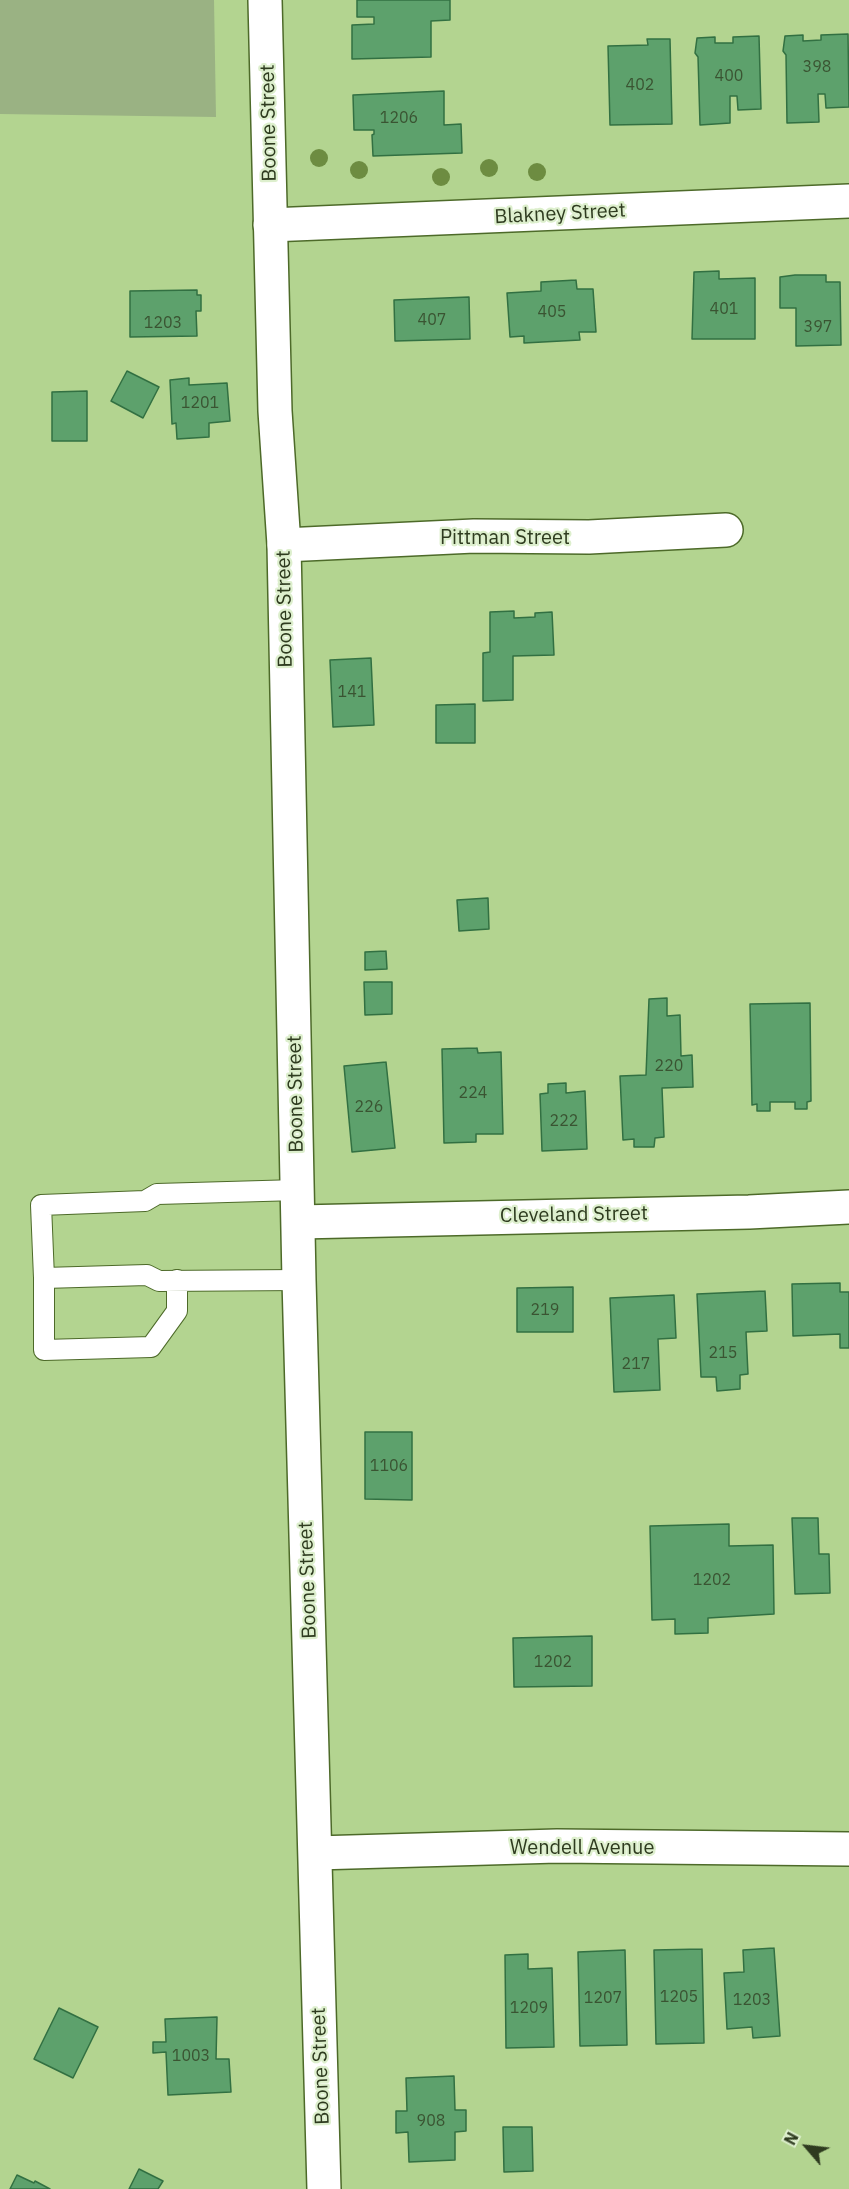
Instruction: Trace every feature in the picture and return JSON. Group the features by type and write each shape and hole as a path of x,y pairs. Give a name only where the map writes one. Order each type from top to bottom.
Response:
{"street":[{"name":"Boone Street","path":"265,0 275,411 284,545 299,1280 324,2189"},
{"name":"Blakney Street","path":"270,225 849,201"},
{"name":"Pittman Street","path":"284,545 474,536 589,537 726,530"},
{"name":"Cleveland Street","path":"299,1222 749,1212 849,1207"},
{"name":"Wendell Avenue","path":"316,1853 556,1846 849,1849"}],"lane":[{"path":"177,1280 177,1311 151,1347 44,1350 41,1206 145,1201 157,1194 298,1190"},
{"path":"44,1278 147,1275 159,1281 299,1280"}],"green space":[{"path":"0,0 214,0 216,117 0,114"}],"building":[{"path":"357,0 450,0 450,20 431,21 431,57 352,59 352,25 374,24 374,17 357,17"},
{"path":"848,34 849,107 826,108 825,94 818,94 819,122 787,123 786,55 783,51 785,36 803,35 803,41 821,40 821,35"},
{"path":"759,36 761,109 738,110 737,96 730,96 730,123 700,125 698,57 695,53 697,38 715,37 715,43 733,43 733,37"},
{"path":"647,39 670,39 672,124 610,125 608,46 648,45"},
{"path":"444,91 444,125 461,124 462,153 373,156 372,135 374,130 354,130 353,95"},
{"path":"719,271 719,279 755,278 755,339 692,339 694,272"},
{"path":"826,275 826,282 840,282 841,345 796,346 796,308 780,308 780,277"},
{"path":"576,280 577,289 593,289 596,332 579,332 580,340 524,343 524,336 510,337 507,293 541,291 541,282"},
{"path":"197,290 197,295 201,295 201,311 196,311 197,336 130,337 130,291"},
{"path":"469,297 470,339 395,341 394,300"},
{"path":"127,371 159,387 143,418 111,401"},
{"path":"189,378 189,385 227,383 230,421 209,423 209,437 177,439 176,423 172,424 170,380"},
{"path":"87,391 87,441 52,441 52,392"},
{"path":"514,611 514,618 535,617 535,613 552,612 554,655 513,656 513,700 483,701 483,653 490,652 490,612"},
{"path":"371,658 374,725 333,727 330,660"},
{"path":"475,704 475,743 436,743 436,705"},
{"path":"488,898 489,929 459,931 457,900"},
{"path":"386,951 387,969 365,970 365,952"},
{"path":"364,982 392,982 392,1014 365,1015"},
{"path":"667,998 667,1016 680,1015 681,1056 692,1055 693,1087 662,1088 664,1137 655,1138 654,1147 634,1147 634,1139 623,1140 620,1076 646,1075 649,999"},
{"path":"810,1003 811,1101 807,1102 807,1109 795,1109 795,1102 770,1102 770,1111 757,1111 757,1104 752,1105 750,1004"},
{"path":"477,1048 478,1053 501,1052 503,1134 476,1134 476,1142 444,1143 442,1049"},
{"path":"386,1062 395,1148 352,1152 344,1066"},
{"path":"566,1083 566,1093 585,1091 587,1149 542,1151 540,1094 548,1093 548,1084"},
{"path":"840,1283 840,1292 849,1292 849,1348 840,1348 840,1334 793,1336 792,1284"},
{"path":"573,1287 573,1332 517,1332 517,1288"},
{"path":"765,1291 767,1331 746,1332 748,1374 740,1375 740,1389 717,1391 716,1377 701,1377 697,1294"},
{"path":"674,1295 676,1338 658,1339 660,1390 614,1392 610,1298"},
{"path":"365,1432 412,1432 412,1500 365,1499"},
{"path":"792,1518 818,1518 819,1554 829,1554 830,1593 795,1594"},
{"path":"729,1524 729,1546 773,1545 774,1614 708,1618 708,1633 675,1634 675,1619 652,1620 650,1526"},
{"path":"592,1636 592,1686 514,1687 513,1638"},
{"path":"774,1948 780,2036 753,2038 752,2027 727,2029 724,1973 744,1972 743,1950"},
{"path":"702,1949 704,2043 656,2044 654,1950"},
{"path":"625,1950 627,2045 580,2046 578,1952"},
{"path":"528,1954 528,1969 552,1968 554,2047 506,2048 505,1955"},
{"path":"59,2008 98,2027 73,2078 34,2059"},
{"path":"217,2017 216,2059 229,2059 231,2092 168,2095 166,2052 153,2053 153,2042 166,2042 165,2019"},
{"path":"454,2076 455,2110 466,2110 466,2131 455,2132 455,2160 409,2162 408,2132 396,2133 396,2111 407,2111 406,2078"},
{"path":"503,2127 532,2127 533,2171 504,2172"},
{"path":"139,2169 163,2181 158,2189 129,2189"},
{"path":"17,2175 34,2183 35,2181 50,2189 10,2189"}]}
